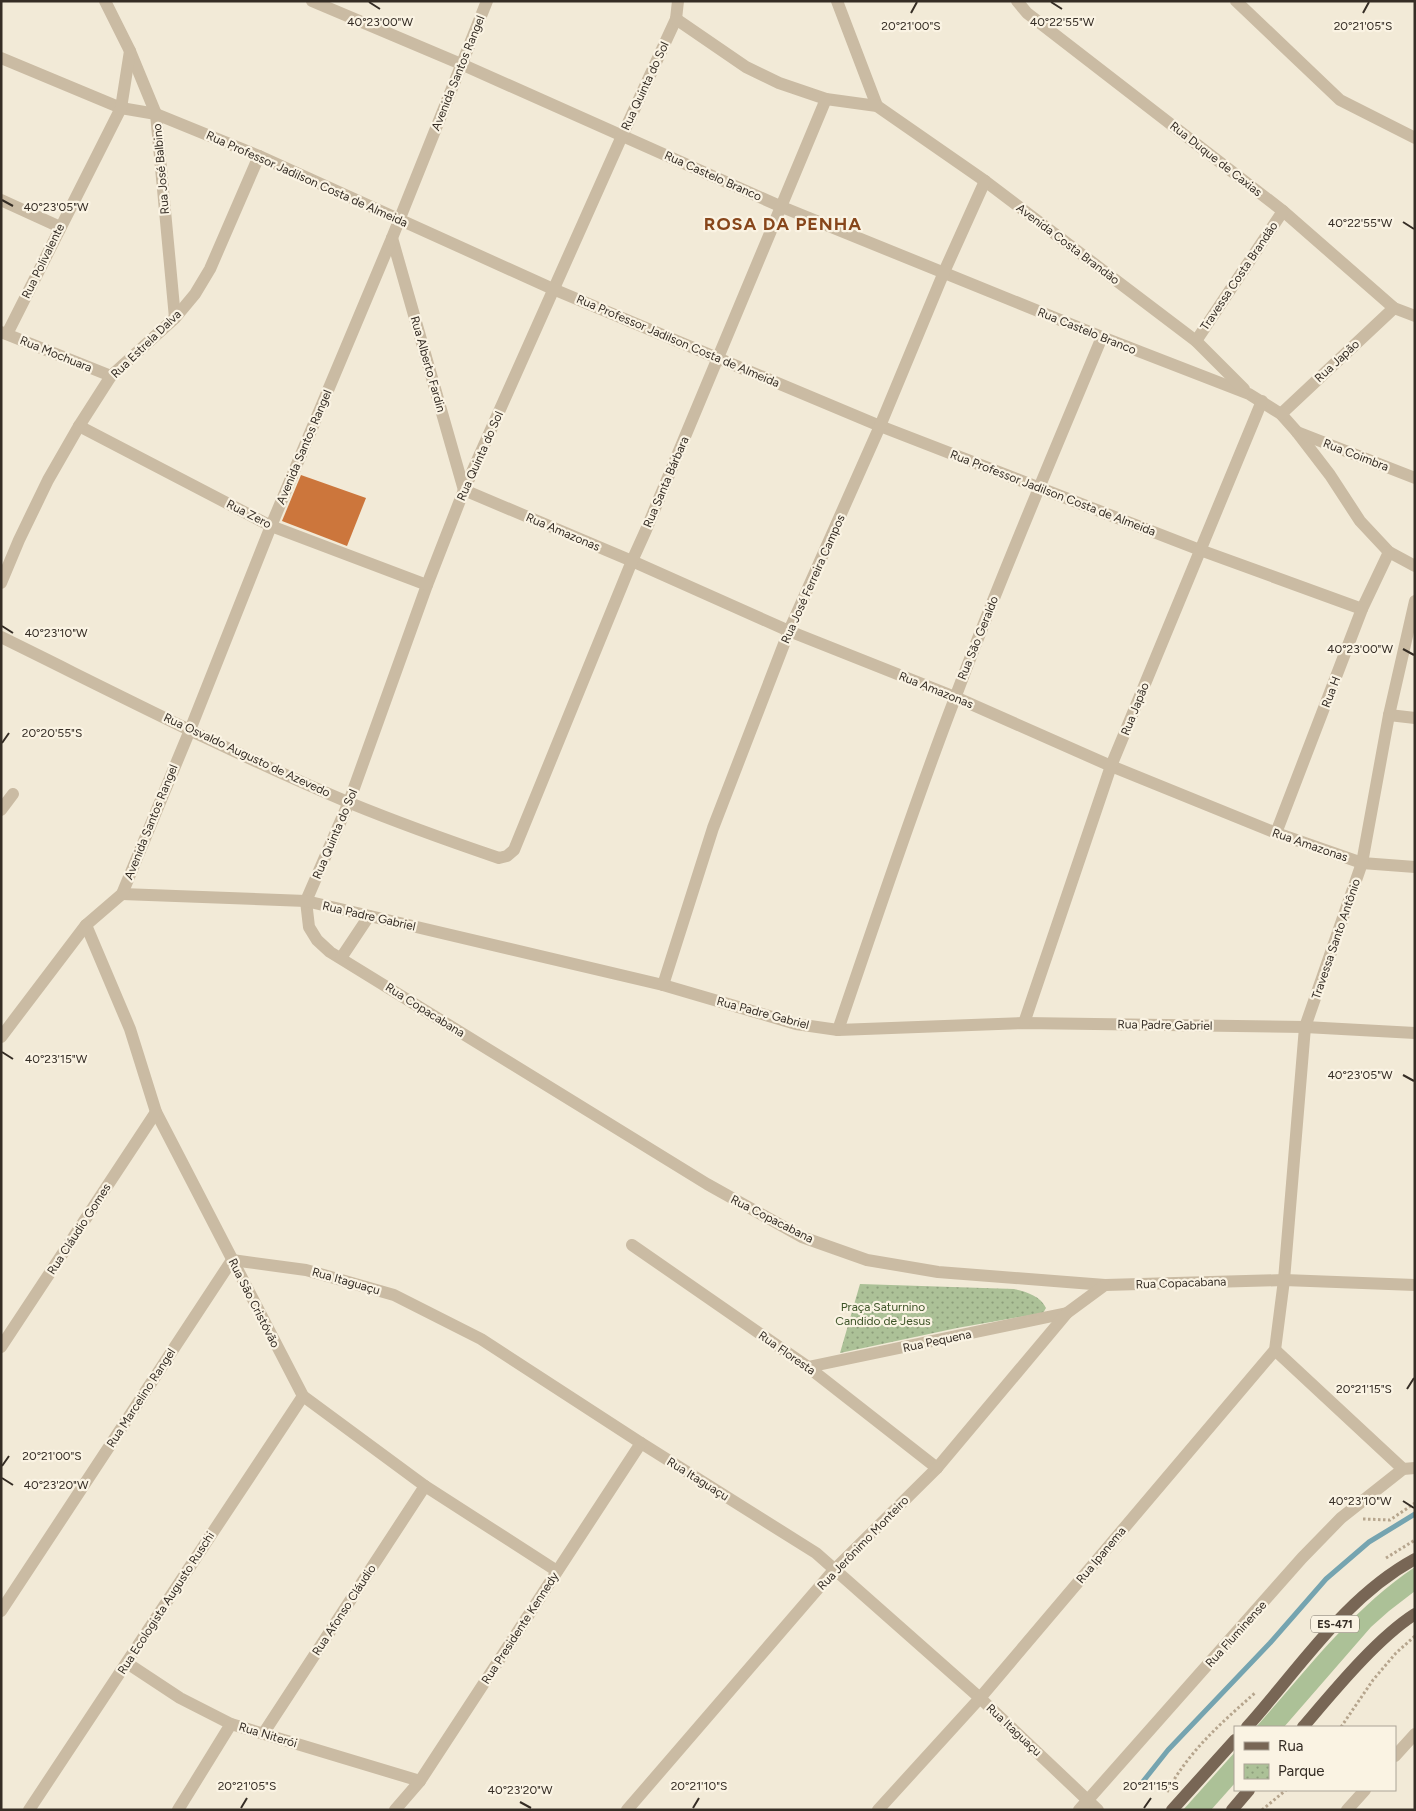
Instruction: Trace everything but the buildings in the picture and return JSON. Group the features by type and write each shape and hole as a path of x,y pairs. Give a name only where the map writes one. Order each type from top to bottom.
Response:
{"main road":[{"name":"ES-471","path":"1248,1726 1347,1610 1374,1586 1415,1559"},
{"path":"1304,1726 1378,1646 1415,1614"},
{"path":"1172,1810 1234,1741"},
{"path":"1232,1810 1248,1791"}],"street":[{"name":"Rua José Balbino","path":"105,1 130,51 156,114 175,318"},
{"name":"Rua Castelo Branco","path":"312,1 461,64 782,207 1102,337 1249,394 1281,414"},
{"name":"Avenida Santos Rangel","path":"122,894 392,238 487,1"},
{"name":"Rua Quinta do Sol","path":"306,901 349,802 427,584 464,490 553,288 676,19 678,1"},
{"path":"676,19 746,67 779,84 826,99 877,106 837,1"},
{"name":"Rua Duque de Caxias","path":"1017,1 1027,13 1284,210 1394,308 1415,316"},
{"path":"1236,1 1340,100 1415,138"},
{"name":"Rua Polivalente","path":"4,333 121,108 130,51"},
{"name":"Rua Professor Jadilson Costa de Almeida","path":"1,58 121,108 156,114 259,156 553,288 880,426 1200,550 1362,609"},
{"name":"Rua Santa Bárbara","path":"499,858 507,856 514,850 632,561 826,99"},
{"name":"Avenida Costa Brandão","path":"877,106 985,181 1196,341 1249,394"},
{"name":"Rua Estrela Dalva","path":"1,582 48,480 111,376 175,318 195,294 210,269 259,156"},
{"name":"Rua José Ferreira Campos","path":"663,985 713,828 789,631 880,426 944,272 985,181"},
{"path":"1,200 60,227"},
{"name":"Travessa Costa Brandão","path":"1196,341 1284,210"},
{"name":"Rua Alberto Fardin","path":"392,238 464,490"},
{"name":"Rua Japão","path":"1281,414 1394,308"},
{"name":"Rua Mochuara","path":"4,333 111,376"},
{"name":"Rua São Geraldo","path":"838,1030 902,842 955,697 1102,337"},
{"name":"Rua Japão","path":"1024,1023 1111,766 1262,401"},
{"path":"1281,414 1330,475 1360,522 1388,552 1415,566"},
{"name":"Rua Zero","path":"79,426 272,526 427,584"},
{"name":"Rua Coimbra","path":"1297,432 1415,478"},
{"name":"Rua Amazonas","path":"464,490 632,561 789,631 955,697 1111,766 1276,833 1362,863 1415,867"},
{"name":"Rua H","path":"1276,833 1362,609 1388,552"},
{"name":"Travessa Santo Antônio","path":"1284,1280 1305,1027 1362,863 1389,715 1415,601"},
{"name":"Rua Osvaldo Augusto de Azevedo","path":"1,637 190,730 349,802 432,835 499,858"},
{"path":"1389,715 1415,718"},
{"path":"1,810 13,794"},
{"path":"1,1037 86,925 122,894"},
{"name":"Rua Padre Gabriel","path":"122,894 306,901 663,985 796,1024 838,1030 1024,1023 1305,1027 1415,1033"},
{"name":"Rua Copacabana","path":"306,901 308,927 317,940 330,952 707,1184 802,1237 867,1260 938,1272 1106,1285 1284,1280 1415,1285"},
{"path":"341,958 369,916"},
{"name":"Rua São Cristóvão","path":"86,925 130,1029 156,1112 303,1396 425,1486 558,1571"},
{"name":"Rua Cláudio Gomes","path":"1,1347 156,1112"},
{"name":"Rua Floresta","path":"632,1245 808,1367 937,1468"},
{"name":"Rua Itaguaçu","path":"232,1260 306,1270 394,1295 481,1339 641,1443 816,1553 980,1698 1084,1805 1098,1810"},
{"name":"Rua Marcelino Rangel","path":"1,1611 232,1260"},
{"path":"1275,1350 1284,1280"},
{"name":"Rua Jerônimo Monteiro","path":"627,1810 834,1570 937,1468 1067,1313 1106,1285"},
{"name":"Rua Pequena","path":"808,1367 1067,1313"},
{"name":"Rua Fluminense","path":"1084,1805 1302,1558 1341,1518 1409,1469 1275,1350"},
{"name":"Rua Ipanema","path":"878,1810 980,1698 1275,1350"},
{"name":"Rua Ecologista Augusto Ruschi","path":"29,1810 303,1396"},
{"name":"Rua Presidente Kennedy","path":"395,1810 420,1782 641,1443"},
{"name":"Rua Afonso Cláudio","path":"263,1734 425,1486"},
{"name":"Rua Niterói","path":"126,1663 180,1698 231,1724 420,1782"},
{"path":"178,1810 231,1724"},
{"path":"1396,1755 1415,1734"},
{"path":"1347,1810 1364,1791"}],"path":[{"path":"1341,1518 1390,1520 1415,1504"},
{"path":"1342,1726 1373,1680 1396,1653 1415,1636"},
{"path":"1262,1810 1285,1791"}],"green space":[{"name":"Praça Saturnino Candido de Jesus","path":"860,1284 1014,1289 1037,1297 1046,1308 1043,1313 957,1328 840,1353"},
{"path":"1415,1567 1415,1591 1371,1627 1285,1726 1257,1726 1350,1621 1392,1584"},
{"path":"1234,1753 1234,1784 1211,1810 1183,1810"}],"waterway":[{"path":"1141,1784 1168,1750 1270,1643 1326,1579 1369,1542 1415,1514"}],"district":[{"name":"ROSA DA PENHA","path":"783,224"}]}
